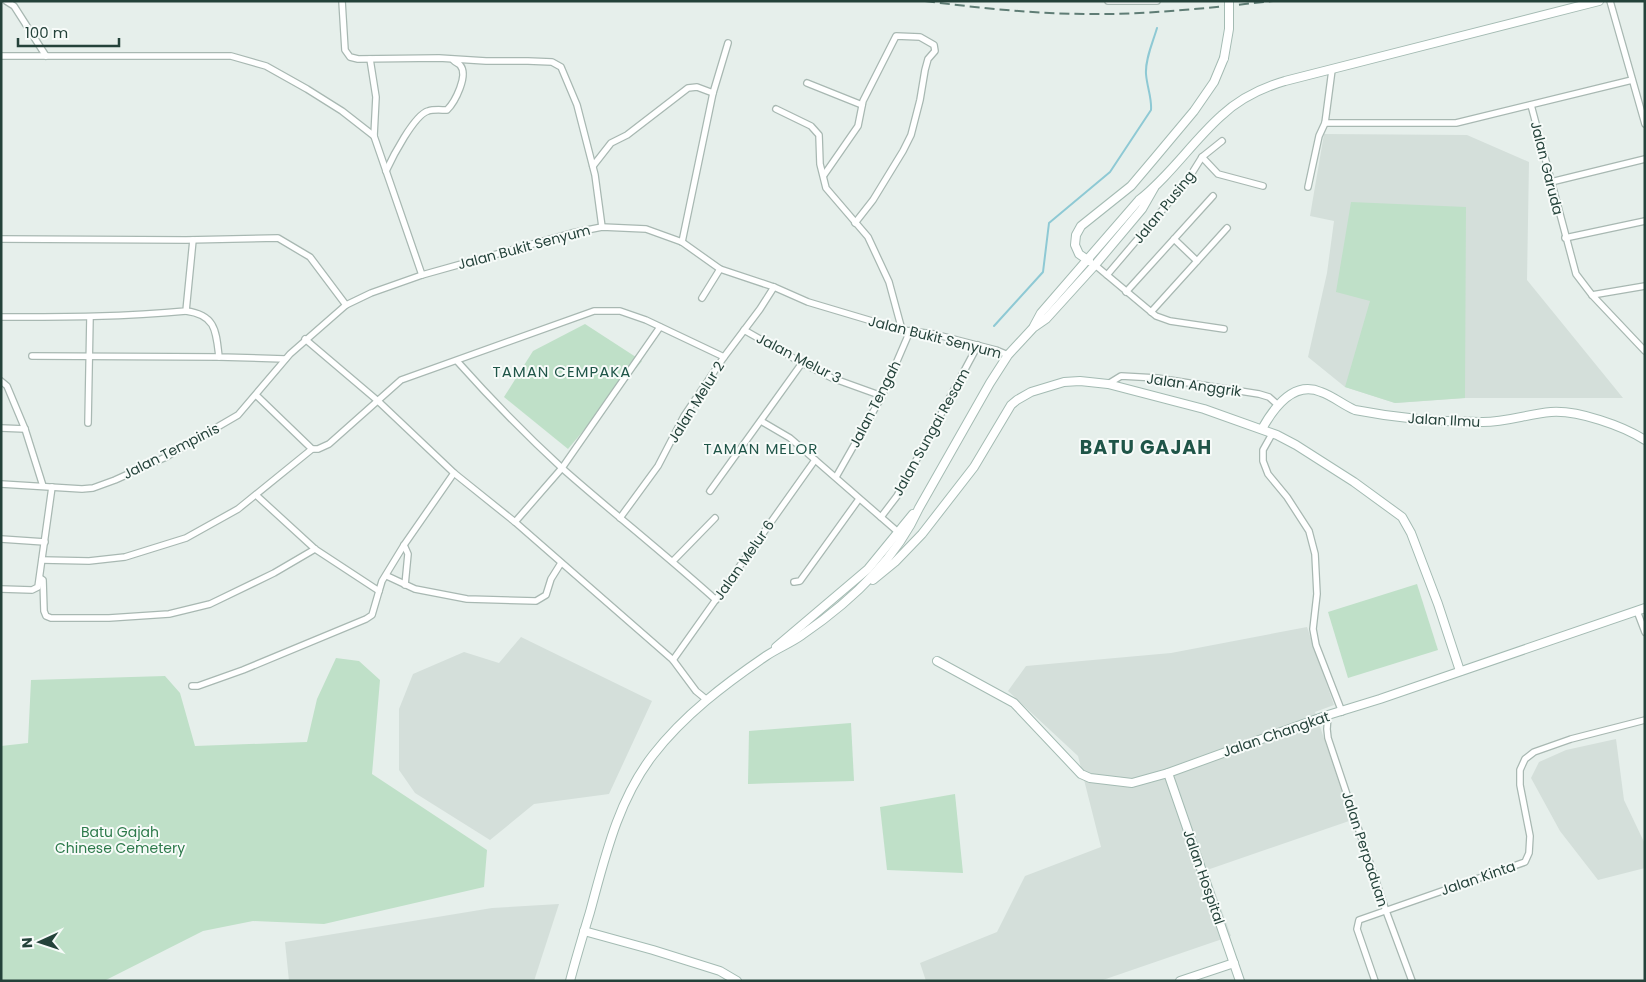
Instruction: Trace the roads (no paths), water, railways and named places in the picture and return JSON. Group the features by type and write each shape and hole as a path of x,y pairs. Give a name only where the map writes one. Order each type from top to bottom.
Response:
{"street":[{"path":"6,1 14,6 46,56"},
{"path":"342,1 345,50 350,57 358,59 552,62 561,66 577,105 593,166 602,227"},
{"path":"1108,1 1157,1"},
{"path":"1224,329 1170,321 1156,316 1079,254 1075,245 1076,235 1081,226 1131,186 1194,111 1209,90 1224,58 1229,29 1229,1"},
{"path":"1033,328 1040,313 1139,200 1154,188 1222,115 1253,93 1285,81 1599,1"},
{"path":"1610,1 1644,122"},
{"path":"824,176 858,126 862,105 896,36 920,37 934,45 935,51 928,59 924,70 920,100 911,135 873,200 855,223"},
{"path":"682,242 714,93 728,43"},
{"path":"1,56 231,56 266,66 307,88 342,110 374,136"},
{"path":"370,59 376,98 374,136 422,275"},
{"path":"386,171 393,156 419,116 426,111 447,110 453,104 459,92 463,71 460,64 450,59"},
{"path":"1308,187 1319,136 1325,123 1332,70"},
{"path":"1531,105 1632,80"},
{"path":"807,83 862,105"},
{"path":"593,166 612,143 627,135 688,88 697,87 714,93"},
{"name":"Jalan Garuda","path":"1325,123 1456,124 1531,105 1576,274 1592,296 1645,351"},
{"path":"776,109 811,126 819,135 820,164 826,188 868,237 889,282 902,330"},
{"name":"Jalan Pusing","path":"1107,275 1187,181 1202,157 1222,141"},
{"path":"381,157 393,156"},
{"path":"1202,157 1218,174 1263,186"},
{"path":"1551,182 1645,159"},
{"path":"570,981 595,890 617,821 635,780 660,746 692,711 768,655 801,636 859,589 880,568 911,526 919,508 1008,355 1033,328 1046,318 1095,265 1142,209 1154,188"},
{"path":"1126,292 1213,196"},
{"path":"1565,238 1645,221"},
{"name":"Jalan Bukit Senyum","path":"305,339 346,305 371,292 422,275 572,233 602,227 646,229 682,242 720,269 774,287 808,302 902,330 934,334 996,350 1008,355"},
{"path":"1151,312 1227,228"},
{"path":"1,239 193,240 278,238 310,257 346,305"},
{"path":"1174,239 1197,260"},
{"path":"186,312 193,240"},
{"path":"702,298 720,269"},
{"path":"1592,296 1645,286"},
{"name":"Jalan Melur 2","path":"620,518 658,466 684,416 774,287"},
{"path":"42,560 89,561 125,558 186,538 238,509 312,449 318,449 329,444 401,380 594,311 620,311 660,327 724,357"},
{"path":"1,317 90,317 186,312 200,313 207,317 217,340 219,357"},
{"path":"88,423 90,317"},
{"path":"515,522 562,468 660,327"},
{"name":"Jalan Melur 3","path":"744,330 832,378 882,396"},
{"name":"Jalan Tengah","path":"836,476 882,396 910,331"},
{"path":"305,339 378,401 454,473 515,522 673,660 696,691 707,700"},
{"name":"Jalan Tempinis","path":"1,484 93,488 166,457 238,415 284,359 305,339"},
{"name":"Jalan Sungai Resam","path":"882,516 897,496 978,345"},
{"path":"32,356 284,359"},
{"path":"457,361 487,395 562,468 673,561 716,600"},
{"path":"710,491 802,363"},
{"name":"Jalan Anggrik","path":"1108,384 1121,376 1157,378 1259,394 1269,398 1278,405"},
{"path":"1,381 7,386 25,429 43,486"},
{"path":"859,589 878,577 896,562 922,534 974,466 1011,405 1017,400 1031,392 1064,382 1080,381 1108,384 1204,409 1272,434 1296,445 1354,482 1402,517 1411,533 1460,671"},
{"name":"Jalan Ilmu","path":"1262,430 1278,405 1299,390 1306,389 1322,392 1344,406 1355,410 1423,420 1497,422 1552,412 1564,412 1612,424 1631,431 1645,440"},
{"path":"256,395 312,449"},
{"path":"761,421 790,438 836,476 859,499 882,516 898,532"},
{"path":"1,428 25,429"},
{"path":"1272,434 1263,450 1263,461 1268,474 1287,497 1309,531 1315,554 1316,594 1313,630 1316,645 1342,712"},
{"name":"Jalan Melur 6","path":"673,660 815,460"},
{"path":"192,686 198,686 243,670 372,615 382,581 387,576 404,545 454,473"},
{"path":"1,589 35,590 38,586 52,487"},
{"path":"256,496 314,549 379,591"},
{"path":"794,582 800,581 859,499"},
{"path":"768,655 786,637 833,600 868,569 919,508"},
{"path":"673,561 715,518"},
{"path":"1,539 45,542"},
{"path":"404,545 408,554 405,585"},
{"path":"40,578 42,580 44,611 46,616 51,618 109,618 169,614 210,604 274,573 314,549"},
{"path":"868,569 880,568 896,562"},
{"path":"387,576 415,589 467,599 536,601 546,594 551,579 561,563"},
{"path":"1641,609 1645,632"},
{"name":"Jalan Changkat","path":"937,662 1014,703 1082,774 1090,778 1132,783 1168,773 1328,715 1342,712 1641,609"},
{"name":"Jalan Perpaduan","path":"1328,715 1328,738 1412,981"},
{"name":"Jalan Kinta","path":"1375,981 1357,929 1359,920 1525,862 1529,853 1530,836 1520,786 1520,770 1525,759 1534,752 1571,739 1645,720"},
{"name":"Jalan Hospital","path":"1168,773 1240,981"},
{"path":"584,931 712,968 737,981"},
{"path":"1180,981 1234,963"}],"waterway":[{"path":"994,326 1043,272 1049,223 1110,172 1151,110 1146,68 1157,28"}],"railway":[{"path":"925,1 971,7 1063,14 1170,11 1273,1"}],"district":[{"name":"TAMAN CEMPAKA","path":"562,372"},
{"name":"BATU GAJAH","path":"1146,447"},
{"name":"TAMAN MELOR","path":"761,449"}],"park label":[{"name":"Batu Gajah Chinese Cemetery","path":"120,840"}]}
